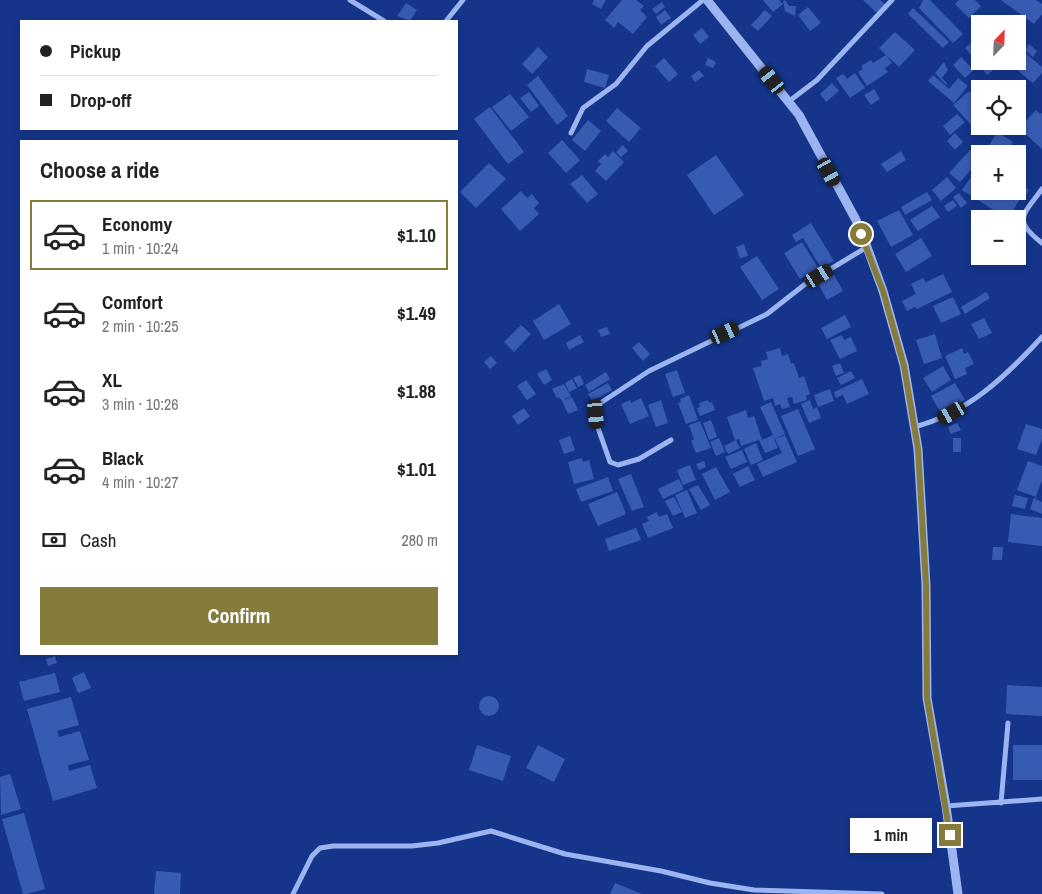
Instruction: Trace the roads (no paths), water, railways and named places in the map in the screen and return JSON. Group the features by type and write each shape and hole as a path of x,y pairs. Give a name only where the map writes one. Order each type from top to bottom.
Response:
{"street":[{"path":"350,0 382,20"},
{"path":"447,20 463,0"},
{"path":"571,133 583,108 616,84 647,46 703,0"},
{"path":"707,0 799,115 856,220 883,291 904,366 918,449 926,585 927,698 946,806 958,894"},
{"path":"788,102 817,80 892,0"},
{"path":"1042,189 1025,212 1023,218 1026,231 1042,243"},
{"path":"671,440 639,459 618,465 610,462 597,425 596,409 598,404 649,371 767,314 804,285 867,248"},
{"path":"914,427 938,420 997,383 1042,337"},
{"path":"1001,803 1008,723"},
{"path":"946,806 1042,799"},
{"path":"293,894 312,856 320,848 333,846 412,846 438,843 491,831 565,854 661,871 710,883 754,890 882,894"}]}
